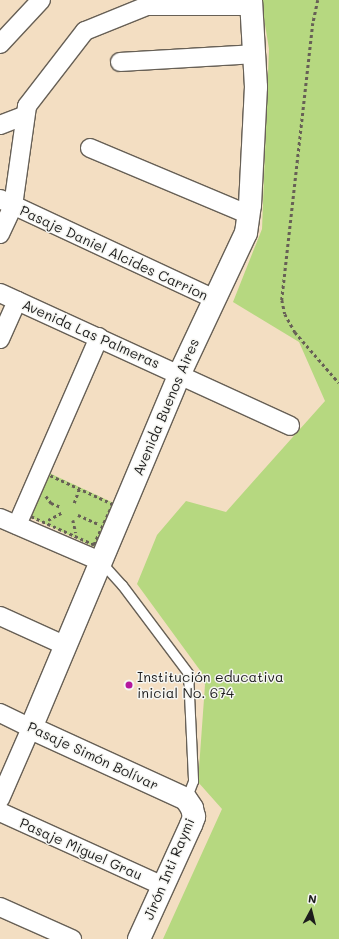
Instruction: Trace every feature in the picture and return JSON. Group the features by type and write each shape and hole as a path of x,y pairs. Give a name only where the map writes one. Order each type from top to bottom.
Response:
{"street":[{"path":"0,44 40,0"},
{"path":"0,234 27,106 85,32 147,3 251,3"},
{"name":"Avenida Buenos Aires","path":"0,799 180,374 246,233 249,215 256,54 251,3"},
{"path":"120,62 256,54"},
{"path":"0,125 24,116"},
{"path":"90,148 249,215"},
{"name":"Pasaje Daniel Alcides Carrion","path":"7,203 214,299"},
{"name":"Avenida Las Palmeras","path":"0,293 180,374 290,426"},
{"path":"0,339 16,301"},
{"path":"17,525 99,337"},
{"path":"0,518 100,561"},
{"path":"0,616 66,646"},
{"name":"Pasaje Simón Bolívar","path":"0,713 186,799"},
{"name":"Jirón Inti Raymi","path":"139,939 194,817 186,799"},
{"name":"Pasaje Miguel Grau","path":"0,812 163,886"},
{"path":"0,907 72,939"}],"lane":[{"path":"100,561 122,585 188,673 193,781 186,799"}],"path":[{"path":"318,0 312,23 282,300 285,314 295,332 339,383"},
{"path":"45,473 80,489 113,504 94,545 27,514 45,473"},
{"path":"40,485 51,503 61,507"},
{"path":"74,503 80,489"},
{"path":"44,522 61,513"},
{"path":"78,515 103,526"},
{"path":"73,520 77,538"}],"green space":[{"path":"261,0 339,0 339,939 163,939 222,809 198,782 205,685 202,673 137,584 157,535 186,501 226,512 325,401 299,342 233,302 262,229 269,49"},
{"path":"45,471 115,504 95,547 25,515"}],"place":[{"name":"Institución educativa inicial No. 674","path":"129,685"}]}
